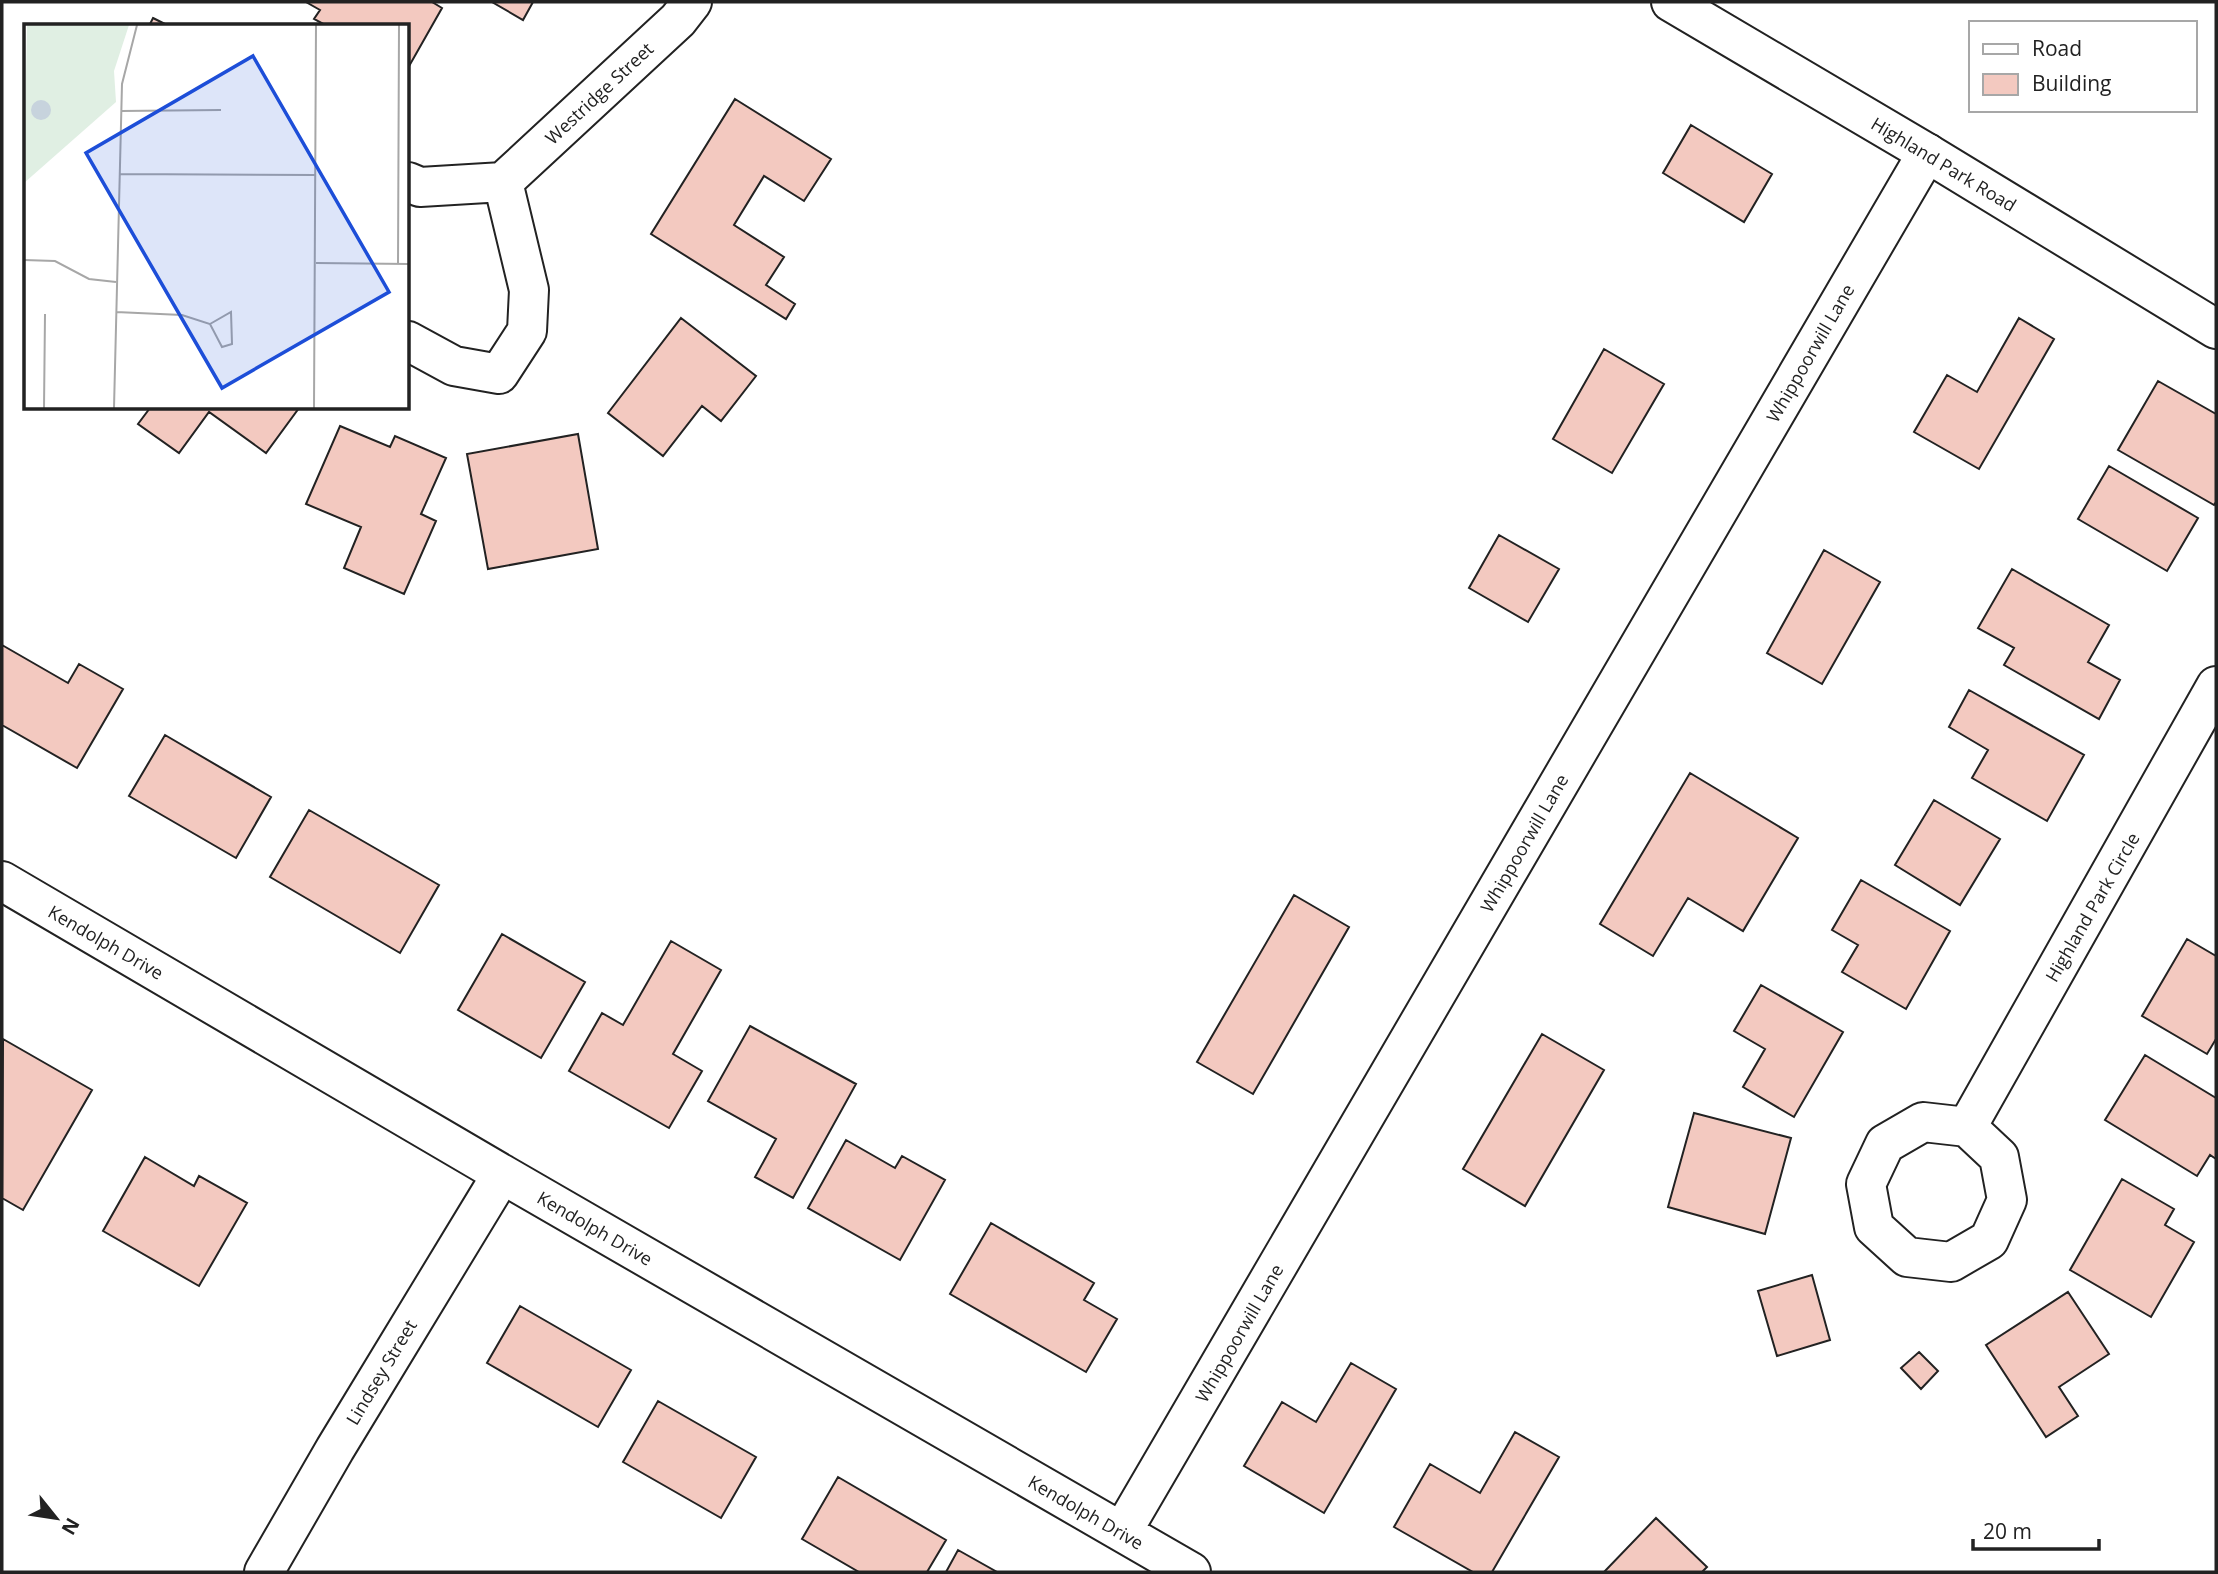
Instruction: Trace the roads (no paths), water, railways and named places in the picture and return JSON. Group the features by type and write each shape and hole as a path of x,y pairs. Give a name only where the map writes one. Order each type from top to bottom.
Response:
{"street":[{"name":"Westridge Street","path":"503,182 678,20 692,2"},
{"name":"Highland Park Road","path":"1671,2 1927,153 2216,329"},
{"name":"Whippoorwill Lane","path":"1122,1532 1927,153"},
{"path":"410,182 420,187 503,182 529,290 527,331 499,374 454,366 410,342"},
{"name":"Highland Park Circle","path":"1967,1127 2216,686"},
{"name":"Kendolph Drive","path":"2,881 1191,1572"},
{"name":"Lindsey Street","path":"264,1572 335,1449 502,1174"}]}
